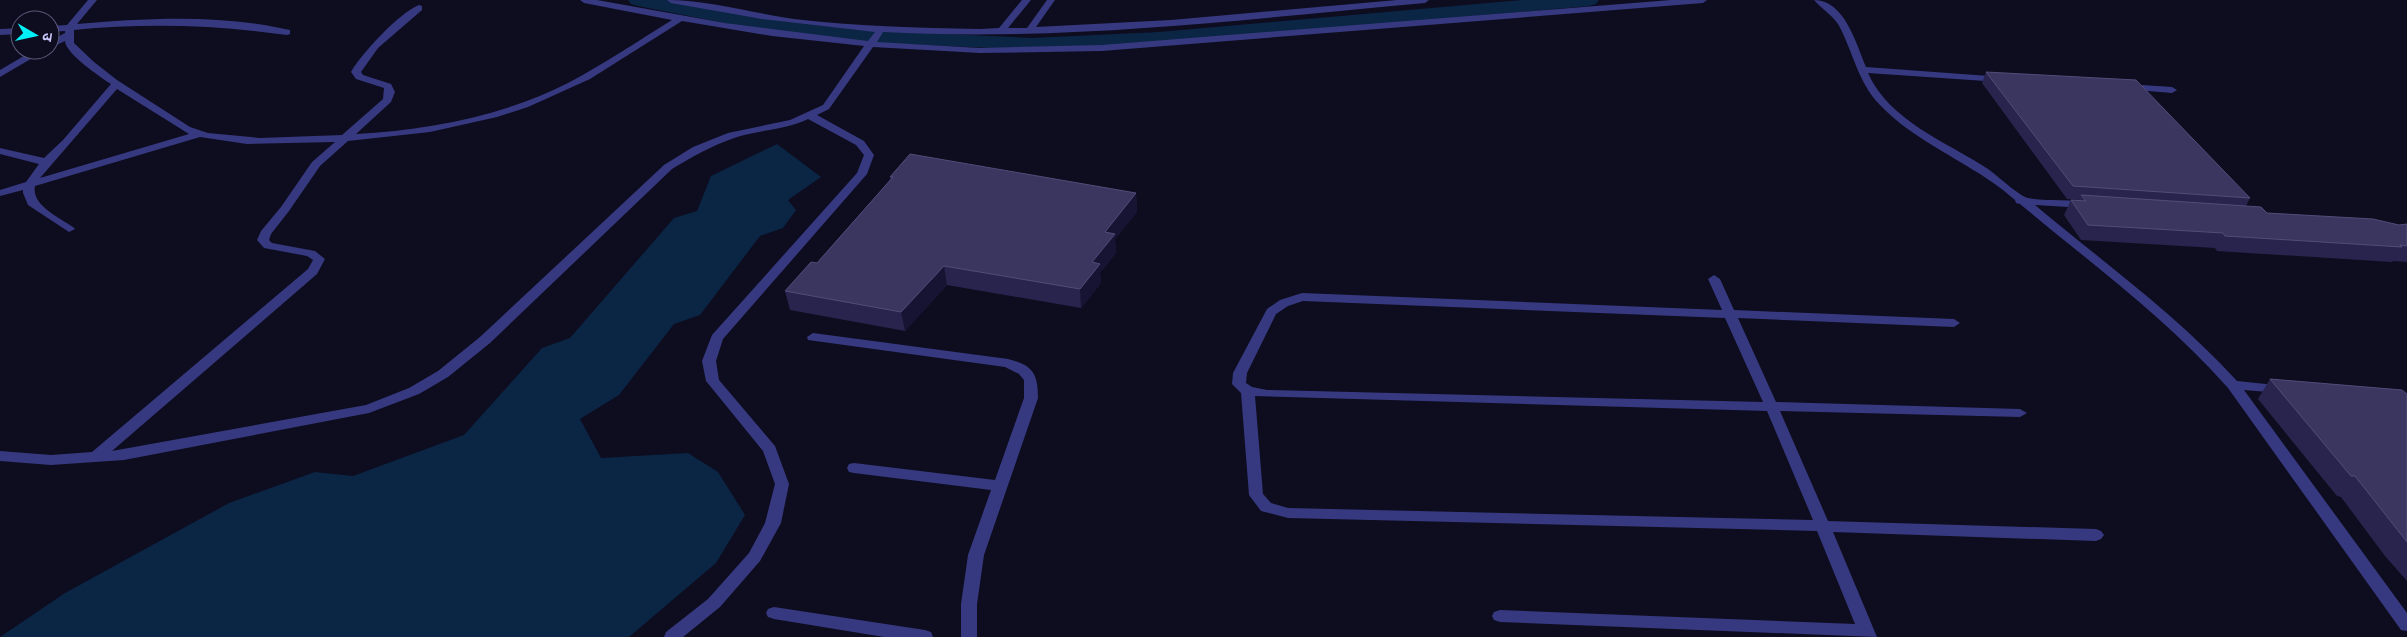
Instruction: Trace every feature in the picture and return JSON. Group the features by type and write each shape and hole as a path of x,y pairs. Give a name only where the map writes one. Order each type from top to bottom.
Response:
{"street":[{"path":"60,38 70,31 93,0"},
{"path":"584,0 767,33 875,36 916,31 1030,30 1254,15 1425,0"},
{"path":"671,0 702,7 962,50 1102,48 1703,0"},
{"path":"70,31 70,44 87,63 116,84 192,132 215,138 257,142 344,139 452,125 552,94 583,80 702,7 728,0"},
{"path":"1002,30 1027,0"},
{"path":"1030,30 1052,0"},
{"path":"1818,0 1834,13 1850,38 1867,83 1883,103 1923,135 1998,182 2126,282 2204,352 2233,385 2407,625"},
{"path":"96,457 313,272 320,259 311,253 268,246 263,240 265,233 285,209 316,164 388,100 390,92 388,86 359,77 356,72 359,64 388,34 419,8"},
{"path":"60,30 70,31 142,22 180,22 233,25 287,32"},
{"path":"0,456 51,460 124,455 369,409 414,391 443,374 486,340 668,167 696,149 732,135 793,122 811,116 826,107 875,36"},
{"path":"0,74 24,60"},
{"path":"1863,70 2012,80"},
{"path":"69,229 32,203 28,193 30,184 46,162 67,142 116,84"},
{"path":"2112,86 2172,90"},
{"path":"672,637 714,603 755,557 774,523 782,484 770,449 713,381 709,361 718,338 862,174 869,155 860,143 811,116"},
{"path":"0,193 201,134"},
{"path":"0,151 46,162"},
{"path":"2020,201 2099,206"},
{"path":"1500,616 1868,634 1772,407 1714,279"},
{"path":"1954,323 1730,316 1302,297 1284,303 1271,312 1240,372 1239,384 1248,391 1267,394 2020,413"},
{"path":"813,337 1008,363 1024,371 1031,379 1031,398 976,555 969,604 970,637"},
{"path":"2233,385 2291,390"},
{"path":"1248,391 1256,495 1266,507 1288,513 1822,526 2096,535"},
{"path":"854,468 1000,486"},
{"path":"774,613 925,637"}],"water":[{"path":"777,144 821,177 788,200 796,210 783,228 760,236 700,315 674,324 619,395 580,419 601,458 688,453 718,472 745,515 716,563 629,637 0,637 65,593 229,503 315,472 353,476 464,435 542,348 570,338 674,218 697,211 711,176"}],"building":[{"path":"1986,72 2136,80 2250,198 2073,186"},
{"path":"910,154 1136,193 1105,232 1115,234 1092,262 1100,264 1080,289 944,266 901,312 785,291 811,262 817,263 893,177 890,177"},
{"path":"2081,195 2261,207 2267,213 2373,219 2399,225 2407,224 2407,246 2225,236 2223,233 2088,225 2071,200 2086,201"},
{"path":"2270,379 2402,390 2407,394 2407,542 2355,476 2351,476"}],"waterway":[{"path":"638,0 755,23 859,36 1032,44 1159,38 1589,0"}]}
